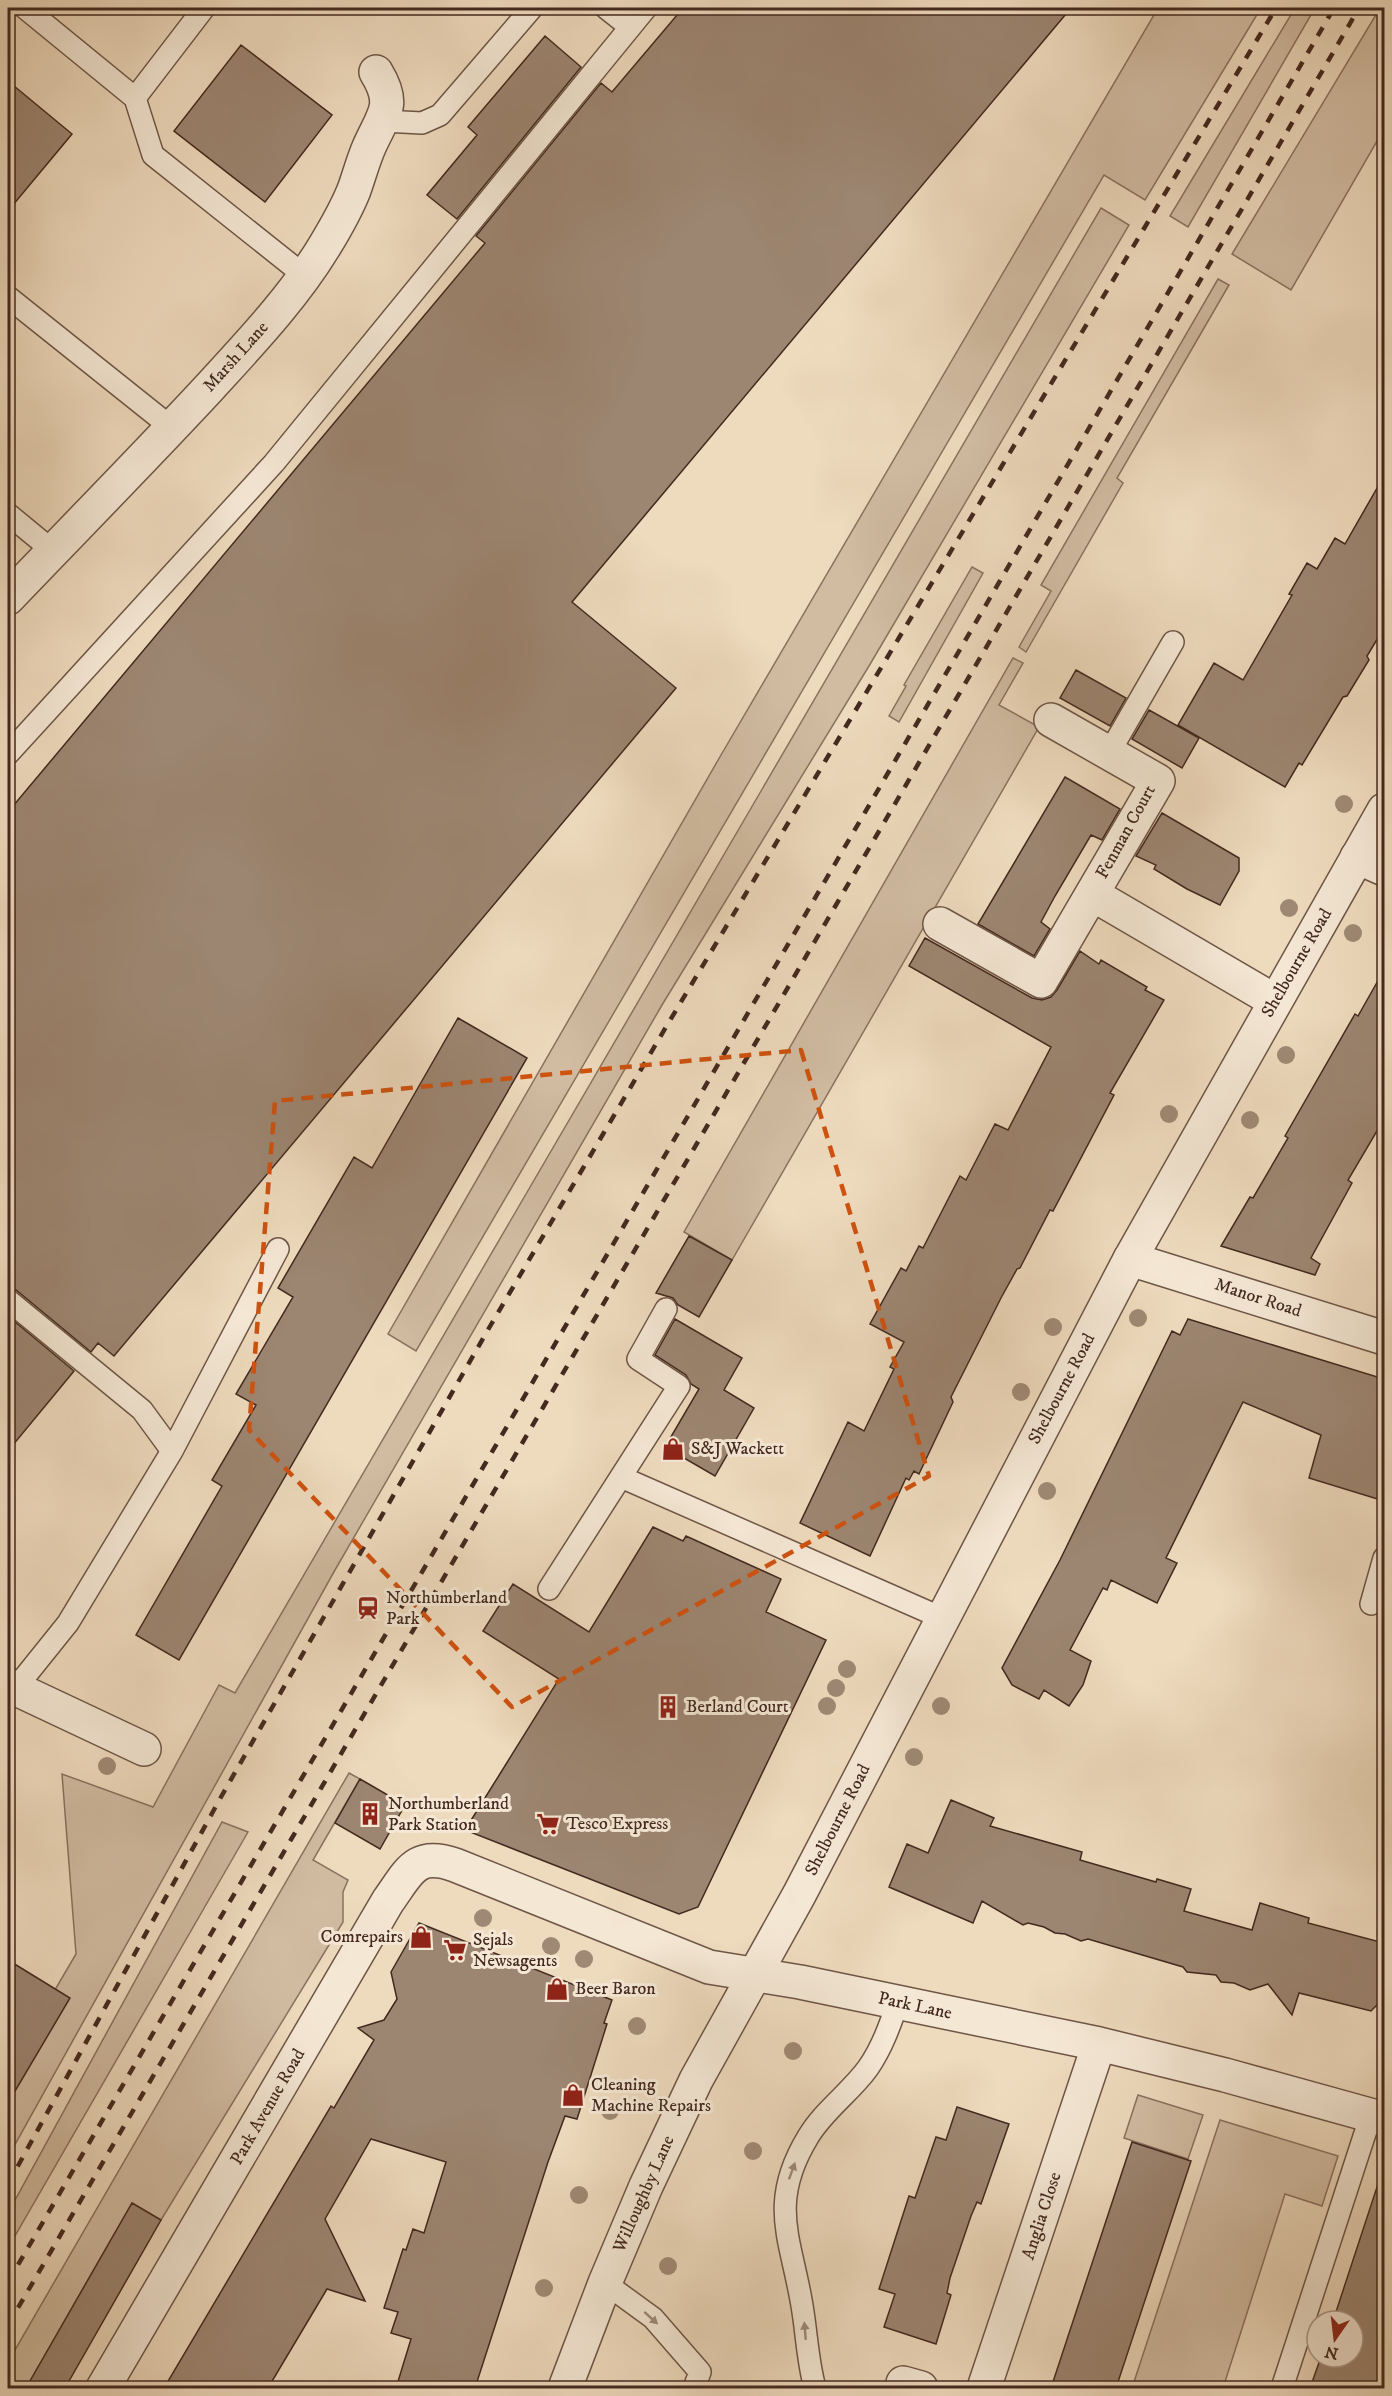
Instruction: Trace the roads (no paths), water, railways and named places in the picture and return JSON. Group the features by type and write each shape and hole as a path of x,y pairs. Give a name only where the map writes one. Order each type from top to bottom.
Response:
{"street":[{"name":"Marsh Lane","path":"8,598 172,428 251,342 305,276 339,221 382,121 387,105 386,88 376,72"},
{"name":"Fenman Court","path":"940,924 1041,981 1158,782 1051,720"},
{"name":"Shelbourne Road","path":"754,1975 799,1895 1130,1258 1275,1001 1371,863 1384,810"},
{"name":"Fenman Court","path":"1092,894 1275,1001"},
{"name":"Manor Road","path":"1130,1258 1384,1338"},
{"path":"11,1687 144,1749"},
{"name":"Park Avenue Road","path":"104,2388 388,1901 417,1864 428,1859 455,1865"},
{"name":"Park Lane","path":"455,1865 709,1967 898,2002 1099,2044 1378,2117"},
{"name":"Willoughby Lane","path":"565,2388 605,2283 681,2109 754,1975"},
{"name":"Anglia Close","path":"984,2388 1099,2044"}],"lane":[{"path":"25,8 135,98 153,155 305,276"},
{"path":"135,98 204,8"},
{"path":"382,121 422,123 440,115 532,8"},
{"path":"606,8 630,27"},
{"path":"8,754 274,463 646,8"},
{"path":"8,297 172,428"},
{"path":"8,514 52,551"},
{"path":"1109,753 1173,642"},
{"path":"11,1687 68,1623 172,1451 278,1249"},
{"path":"8,1300 142,1410 172,1451"},
{"path":"549,1589 680,1386 638,1359 666,1309"},
{"path":"621,1478 942,1618"},
{"path":"1371,1604 1384,1558"},
{"path":"815,2388 808,2364 803,2312 785,2228 784,2207 787,2188 792,2170 808,2136 867,2068 877,2053 898,2002"},
{"path":"1282,2388 1378,2117"},
{"path":"605,2283 653,2318 700,2372 694,2388"}],"railway":[{"path":"8,2184 221,1797 489,1328 666,1027 1276,8"},
{"path":"8,2282 1334,8"},
{"path":"8,2325 1359,8"}],"place":[{"name":"S&J Wackett","path":"673,1449"},
{"name":"Northumberland Park","path":"368,1608"},
{"name":"Berland Court","path":"668,1707"},
{"name":"Northumberland Park Station","path":"370,1814"},
{"name":"Tesco Express","path":"548,1824"},
{"name":"Comrepairs","path":"421,1937"},
{"name":"Sejals Newsagents","path":"455,1950"},
{"name":"Beer Baron","path":"557,1989"},
{"name":"Cleaning Machine Repairs","path":"573,2095"}]}
